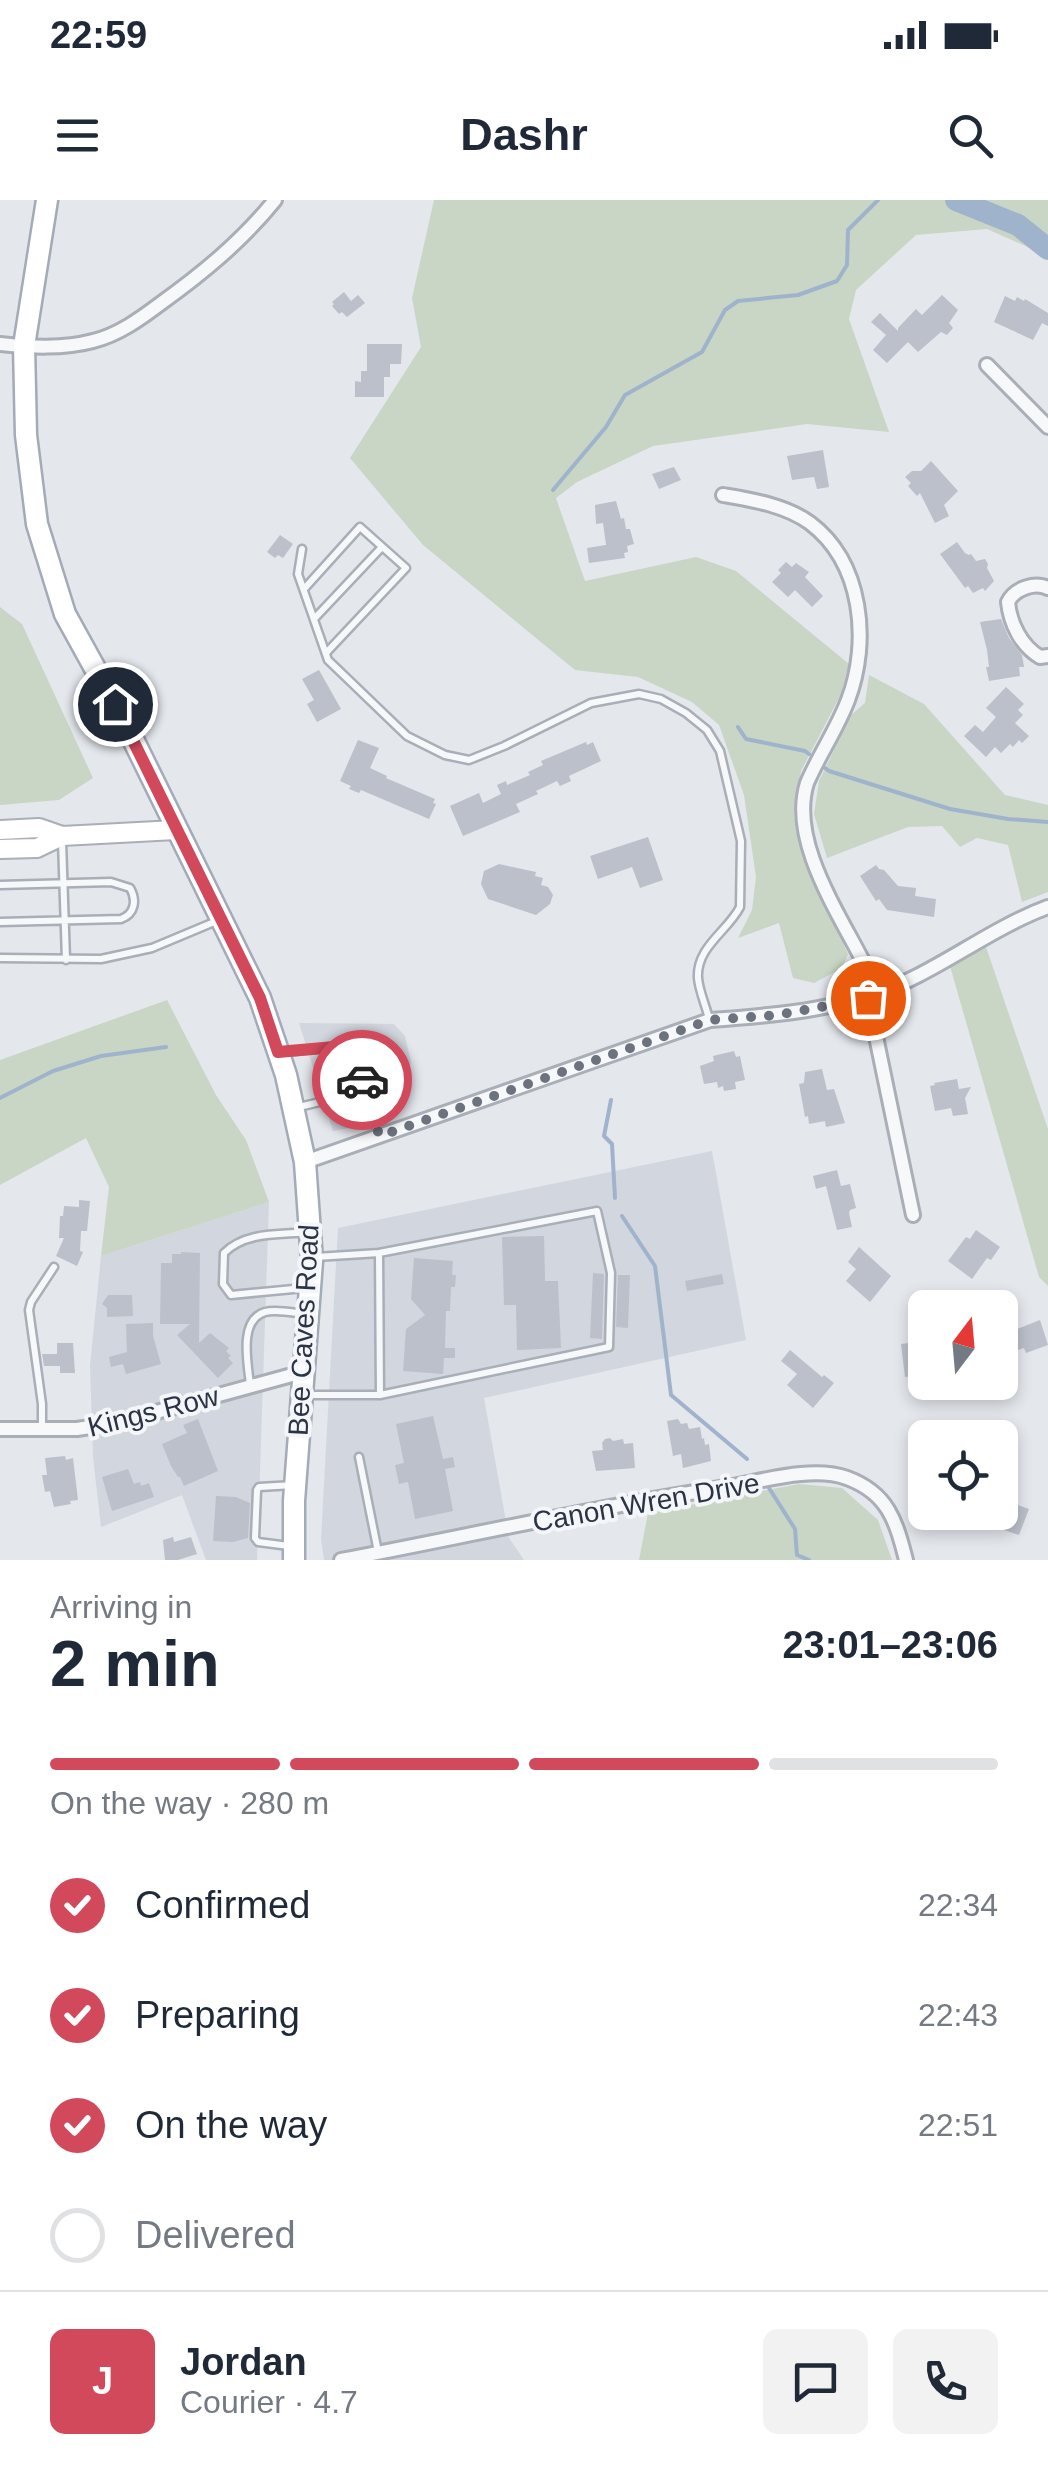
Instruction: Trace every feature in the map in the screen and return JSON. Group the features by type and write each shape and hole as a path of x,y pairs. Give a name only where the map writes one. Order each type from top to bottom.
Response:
{"main road":[{"name":"Bee Caves Road","path":"47,200 24,346 26,435 37,524 65,614 124,720 260,998 278,1052 305,1162 312,1257 295,1485 294,1553"}],"street":[{"path":"0,344 64,346 96,341 133,324 244,237 275,200"},
{"path":"987,365 1048,427"},
{"path":"722,495 767,503 808,521 832,544 854,594 860,632 855,675 848,699 807,783 804,807 809,848 817,871 873,995 914,1215"},
{"path":"1048,588 1038,584 1028,587 1010,596 1008,602 1016,630 1030,651 1040,657 1048,656"},
{"path":"0,830 39,828 62,836 176,830"},
{"path":"0,850 37,848 62,836"},
{"path":"305,1162 710,1020 778,1015 873,995 917,976 1025,915 1048,907"},
{"name":"Kings Row","path":"0,1429 77,1430 116,1423 303,1372"},
{"name":"Canon Wren Drive","path":"341,1560 697,1491 812,1473 848,1478 877,1496 896,1524 906,1560"}],"lane":[{"path":"304,589 360,527 406,568 326,653"},
{"path":"314,619 382,547"},
{"path":"302,549 298,574 328,660 407,736 444,755 469,760 590,703 639,694 662,699 706,730 720,750 741,841 740,907 707,948 699,968 698,979 710,1020"},
{"path":"62,836 66,960"},
{"path":"0,885 119,883 130,888 135,900 132,911 122,919 0,922"},
{"path":"0,958 101,959 152,948 220,920"},
{"path":"278,1052 357,1045 371,1116 380,1136"},
{"path":"293,1108 365,1091"},
{"path":"301,1395 380,1395 609,1347 610,1274 597,1211 380,1253 312,1257"},
{"path":"310,1232 247,1238 224,1253 224,1284 231,1295 310,1287"},
{"path":"380,1253 380,1395"},
{"path":"42,1429 29,1310 54,1267"},
{"path":"250,1386 248,1329 253,1320 269,1311 308,1314"},
{"path":"359,1456 378,1553"},
{"path":"294,1553 255,1538 257,1490 295,1485"}],"shaded area":[{"path":"299,1023 394,1024 405,1036 411,1062 391,1120 333,1131"},
{"path":"712,1151 746,1340 484,1398 509,1538 524,1560 324,1560 321,1539 338,1228"},
{"path":"269,1202 257,1560 206,1560 182,1495 101,1527 93,1457 90,1366 101,1256"}],"green space":[{"path":"434,200 1048,200 1048,256 987,229 916,235 856,290 849,319 889,432 807,424 653,446 577,482 556,498 585,581 696,557 736,571 849,664 841,694 801,771 795,817 814,879 848,954 842,968 814,983 793,978 779,923 738,938 752,910 756,877 744,795 719,725 692,702 638,677 575,670 423,545 350,458 421,347 412,298"},
{"path":"0,607 22,624 93,778 59,800 0,805"},
{"path":"869,675 924,704 1005,795 1048,805 1048,892 1022,902 1008,845 977,838 960,847 942,826 908,827 827,858 814,814 819,781 851,715 865,703"},
{"path":"985,944 1048,1129 1048,1286 1039,1277 950,966"},
{"path":"167,1000 216,1095 246,1140 269,1202 101,1256 109,1187 86,1138 0,1185 0,1060"},
{"path":"799,1484 842,1488 878,1520 892,1560 639,1560 648,1513"}],"building":[{"path":"344,292 351,301 358,295 365,303 347,317 332,306"},
{"path":"942,295 958,310 949,323 953,328 947,335 941,332 918,352 908,342 887,363 873,350 886,335 871,322 880,313 898,331 916,309 922,315"},
{"path":"1005,296 1015,301 1017,297 1025,299 1048,313 1048,326 1042,323 1033,340 994,322"},
{"path":"367,344 402,344 401,364 390,364 390,377 384,377 384,397 355,397 355,381 361,382 361,371 367,371"},
{"path":"823,450 829,487 817,489 814,477 792,480 787,456"},
{"path":"931,461 958,491 944,505 949,516 935,523 920,493 917,496 905,477 912,471 921,471"},
{"path":"674,467 681,480 659,489 652,474"},
{"path":"616,501 634,544 627,546 625,558 589,563 587,548 606,545 603,523 596,524 595,505"},
{"path":"280,535 293,544 283,558 275,558 267,552"},
{"path":"957,542 976,561 985,559 988,564 994,581 985,591 983,588 973,593 968,586 965,588 940,554"},
{"path":"786,562 792,567 796,563 809,572 805,577 823,596 812,607 795,590 788,597 772,582"},
{"path":"1001,619 1022,655 1024,667 1019,667 1020,676 989,681 980,622"},
{"path":"319,670 341,709 317,722 307,704 314,700 302,679"},
{"path":"1006,687 1024,704 1018,710 1023,715 1015,723 1029,736 1013,747 1010,744 1001,753 995,747 986,757 964,736 975,725 983,732 996,717 986,708"},
{"path":"358,740 379,748 370,768 435,799 429,819 361,790 359,793 349,789 351,786 340,781"},
{"path":"593,742 601,761 569,776 571,781 560,786 557,781 536,791 538,794 516,804 520,812 463,836 450,806 479,793 483,803 501,794 497,785 530,775 528,772 543,765 541,761"},
{"path":"648,837 663,880 640,888 632,867 598,879 590,856"},
{"path":"499,864 536,872 535,876 543,878 541,885 553,895 550,904 536,915 488,899 481,884 484,871"},
{"path":"876,865 898,886 916,888 915,896 936,899 934,917 887,910 879,899 876,901 860,876"},
{"path":"383,1039 397,1050 399,1060 395,1067 403,1071 396,1087 381,1081 371,1085 365,1051 384,1049"},
{"path":"734,1051 736,1057 740,1056 745,1080 735,1082 736,1089 724,1091 717,1082 704,1084 700,1066 714,1061 713,1056"},
{"path":"822,1069 827,1090 834,1089 845,1123 826,1127 825,1121 809,1124 808,1116 805,1117 799,1084 804,1083 805,1072"},
{"path":"957,1079 959,1089 971,1087 965,1098 968,1114 953,1116 951,1108 935,1111 930,1086"},
{"path":"837,1170 841,1186 850,1184 856,1208 849,1213 852,1227 837,1230 826,1186 816,1189 813,1176"},
{"path":"79,1200 90,1201 87,1231 81,1231 83,1252 77,1266 56,1256 64,1238 59,1238 64,1206 79,1207"},
{"path":"976,1230 1000,1247 972,1279 948,1261"},
{"path":"544,1236 545,1281 558,1281 561,1348 517,1350 516,1305 504,1305 502,1237"},
{"path":"859,1247 891,1276 870,1302 846,1281 856,1269 848,1262"},
{"path":"200,1253 199,1343 210,1333 229,1348 226,1351 233,1363 218,1378 177,1335 190,1324 160,1324 161,1263 172,1263 172,1254"},
{"path":"414,1258 453,1261 455,1287 451,1287 450,1311 446,1311 445,1348 455,1348 455,1358 444,1358 443,1374 403,1371 406,1329 425,1315 411,1299"},
{"path":"593,1273 604,1274 602,1339 590,1338"},
{"path":"722,1274 724,1284 687,1291 685,1281"},
{"path":"618,1275 630,1275 628,1328 616,1327"},
{"path":"108,1295 132,1295 133,1316 107,1317 107,1308 102,1304"},
{"path":"1040,1320 1048,1345 1026,1353 1024,1348 1018,1350 1018,1329"},
{"path":"153,1323 161,1364 126,1374 123,1364 111,1367 109,1357 127,1352 126,1324"},
{"path":"57,1343 73,1343 75,1373 60,1373 60,1366 44,1366 42,1354 57,1354"},
{"path":"908,1343 908,1377 905,1377 901,1344"},
{"path":"790,1350 834,1383 813,1408 787,1385 797,1374 781,1361"},
{"path":"433,1416 443,1459 453,1457 455,1467 445,1469 453,1511 415,1519 408,1482 399,1484 395,1465 404,1463 396,1424"},
{"path":"198,1419 218,1471 184,1486 162,1444 187,1433 183,1425"},
{"path":"678,1419 681,1424 687,1423 689,1429 700,1427 705,1445 709,1444 711,1461 683,1468 681,1454 673,1456 667,1421"},
{"path":"610,1438 633,1443 635,1468 596,1471 592,1451 603,1450 602,1443"},
{"path":"65,1456 66,1460 73,1458 78,1500 54,1507 50,1491 45,1492 45,1458"},
{"path":"128,1469 134,1484 149,1483 154,1497 112,1511 102,1477"},
{"path":"216,1496 236,1497 250,1503 248,1538 213,1541"},
{"path":"1018,1505 1029,1509 1019,1535 1004,1530 1018,1530"},
{"path":"173,1537 174,1542 191,1537 197,1554 165,1560 163,1540"}],"waterway":[{"path":"553,490 606,427 625,395 702,352 725,310 738,301 798,295 837,281 847,265 848,230 878,200"},
{"path":"956,200 1018,225 1048,249"},
{"path":"738,727 746,739 809,754"},
{"path":"825,768 950,809 1048,822"},
{"path":"0,1098 53,1071 101,1056 166,1047"},
{"path":"611,1100 604,1136 612,1144 615,1198"},
{"path":"622,1216 655,1266 671,1395 747,1459"},
{"path":"769,1488 795,1529 797,1555 809,1560"}],"way so far":[{"path":"362,1080 380,1136 710,1020 778,1015 868,998"}],"route":[{"path":"115,704 260,998 278,1052 357,1045 362,1080"}]}
